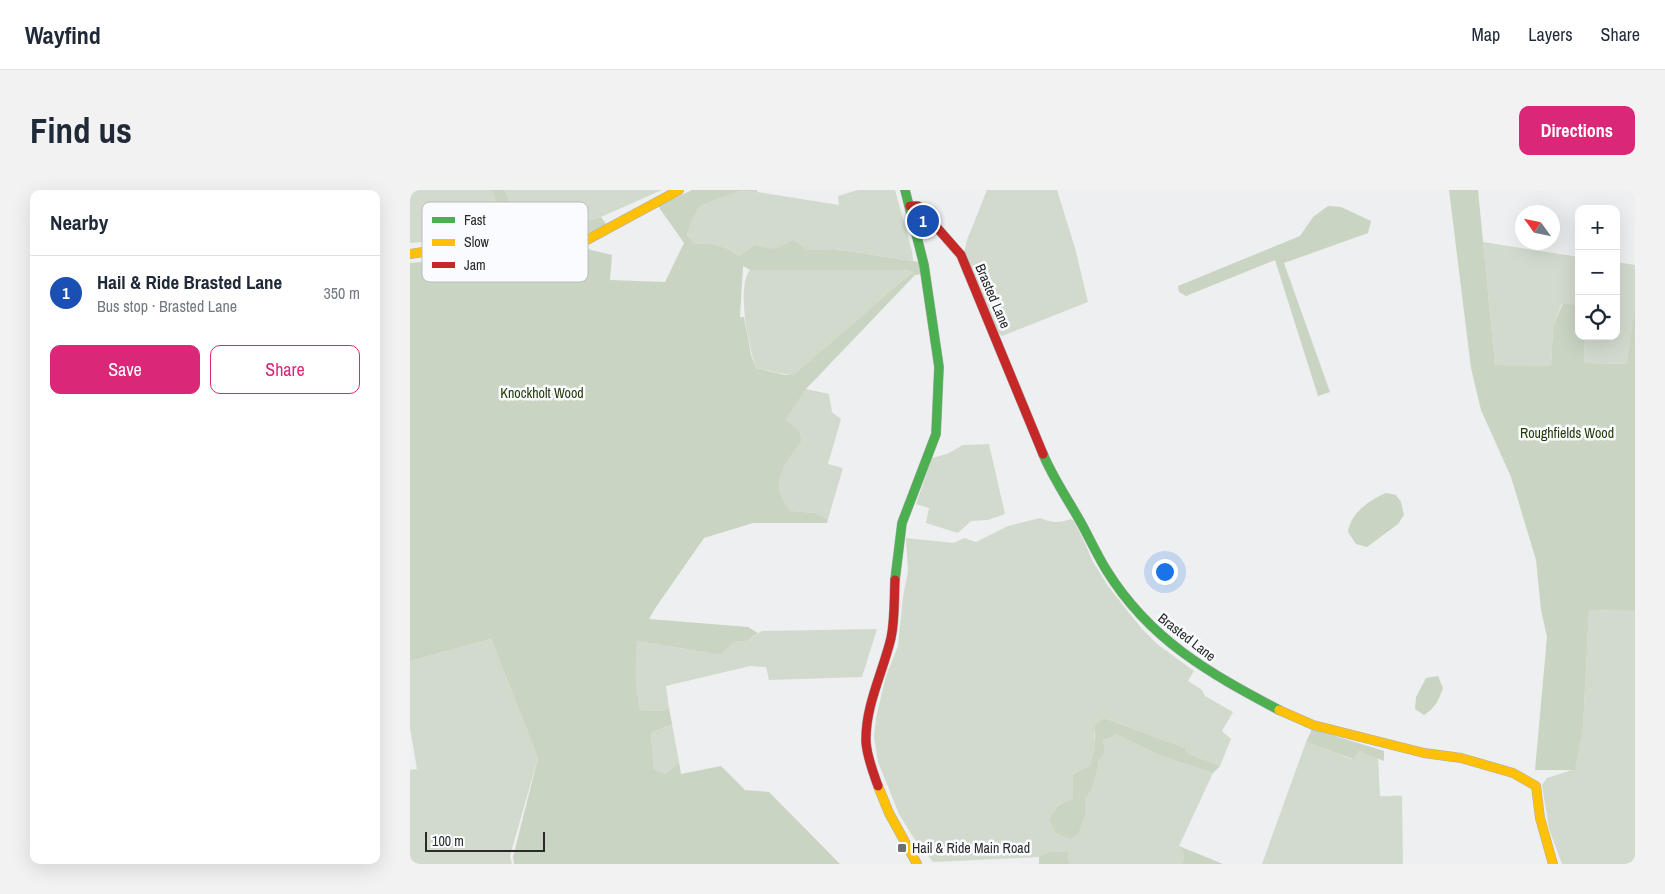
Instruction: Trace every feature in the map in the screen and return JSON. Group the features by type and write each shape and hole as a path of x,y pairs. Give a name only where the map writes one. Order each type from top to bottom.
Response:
{"street":[{"path":"588,239 679,190"},
{"path":"905,190 924,265 939,367 936,434 902,523 896,562 891,636 874,692 868,718 866,742 869,761 889,813 917,864"},
{"name":"Brasted Lane","path":"910,206 918,206 961,255 1050,470 1075,511 1107,571 1148,624 1175,648 1202,667 1291,716 1313,725 1424,753 1461,758 1504,770 1533,784 1536,786 1540,818 1553,864"}],"shaded area":[{"path":"410,190 492,190 496,202 422,202 422,242 410,243"},
{"path":"505,190 662,190 601,217 588,221 588,202 509,202"},
{"path":"858,190 895,190 913,261 834,249 806,250 782,247 769,249 755,245 739,256 728,249 718,246 695,244 687,235 691,222 700,206 740,191 839,205 838,196"},
{"path":"987,190 1057,190 1075,248 1088,302 1002,336 998,333 964,254 967,240"},
{"path":"1483,242 1515,247 1515,250 1534,250 1575,256 1575,305 1562,303 1553,326 1551,366 1495,365"},
{"path":"1620,263 1635,265 1635,305 1628,364 1584,363 1585,340 1620,340"},
{"path":"750,270 904,270 913,272 841,338 794,376 756,368 747,333 744,303 746,278"},
{"path":"806,389 829,394 832,412 841,419 828,464 843,468 828,519 815,513 791,511 780,492 781,474 802,441 799,430 784,420"},
{"path":"989,444 1005,514 988,520 971,521 958,533 926,523 929,508 916,504 932,458 947,454 963,445"},
{"path":"1040,518 1052,522 1071,519 1074,521 1093,562 1108,586 1141,628 1157,644 1194,671 1188,681 1202,690 1205,696 1233,712 1222,731 1231,739 1220,766 1187,753 1185,748 1104,718 1094,733 1094,750 1090,765 1073,774 1073,798 1059,805 1085,814 1085,799 1092,789 1098,762 1105,752 1103,740 1115,734 1164,757 1213,773 1179,846 1184,855 1181,864 1069,864 1068,852 1049,852 1039,857 933,862 913,837 899,814 878,762 874,737 876,718 886,676 898,646 903,597 908,571 906,538 954,543 964,538 976,542 1008,526"},
{"path":"1589,610 1635,611 1635,864 1562,864 1549,829 1542,785 1547,778 1575,769 1583,728"},
{"path":"877,629 862,677 769,680 766,667 750,666 666,686 669,708 661,711 640,710 636,685 637,641 721,655 734,642 747,641 762,631"},
{"path":"491,639 538,758 510,856 512,864 410,864 410,770 417,769 410,728 410,661"},
{"path":"672,724 679,762 665,774 654,769 651,733"},
{"path":"1306,742 1352,759 1359,751 1378,758 1380,796 1402,796 1403,864 1262,864"}],"green space":[{"path":"492,190 505,190 509,202 496,202"},
{"name":"Knockholt Wood","path":"692,190 757,190 757,192 740,191 700,206 691,222 687,235 695,244 718,246 728,249 739,256 755,245 775,248 793,240 806,250 834,249 919,262 921,274 915,275 806,389 785,420 799,430 802,441 781,474 780,492 791,511 815,513 828,519 827,523 753,523 704,538 649,619 748,627 758,633 747,641 734,642 721,655 637,641 636,685 640,710 661,711 669,708 672,724 651,733 654,769 665,774 679,762 681,774 721,766 745,790 769,792 840,864 514,864 513,857 538,758 491,639 410,661 410,263 422,262 422,282 588,282 588,249 612,255 610,280 665,282 684,243 658,206","holes":["743,266 750,270 904,270 913,272 794,375 785,375 756,368 751,355 744,317 740,317"]},
{"name":"Roughfields Wood","path":"1449,190 1478,190 1495,365 1551,366 1553,326 1563,303 1575,305 1575,340 1585,340 1584,363 1627,364 1635,305 1635,611 1589,610 1583,728 1575,770 1535,770 1547,637 1541,610 1536,560 1511,477 1481,410 1471,368"},
{"path":"1328,206 1341,207 1371,221 1368,233 1284,263 1330,392 1318,396 1275,260 1186,296 1179,292 1178,286 1300,236 1313,217"},
{"path":"601,217 606,224 588,233 588,221"},
{"path":"1386,493 1396,495 1401,502 1404,515 1398,524 1367,547 1356,544 1348,532 1352,519 1361,508"},
{"path":"1438,676 1443,688 1434,707 1424,715 1415,709 1416,697 1426,678"},
{"path":"1104,718 1185,748 1187,753 1220,766 1213,773 1164,757 1115,734 1103,740 1105,752 1098,762 1092,789 1085,799 1085,814 1078,834 1070,839 1056,833 1049,820 1059,805 1073,798 1073,774 1090,765 1094,750 1095,725"},
{"path":"1312,729 1384,751 1384,761 1359,751 1353,759 1306,742"},
{"path":"1179,846 1223,864 1181,864 1184,855"},
{"path":"1049,852 1068,852 1069,864 1039,864 1039,857"}],"traffic: fast":[{"path":"895,580 902,523 936,434 939,367 924,265 905,190"},
{"path":"1043,454 1107,571 1142,617 1162,636 1205,668 1279,710"}],"traffic: slow":[{"path":"588,239 679,190"},
{"path":"410,254 422,252"},
{"path":"1279,710 1313,725 1424,753 1461,758 1513,773 1536,786 1540,818 1553,864"},
{"path":"878,786 889,813 917,864"}],"traffic: jam":[{"path":"910,206 918,206 961,255 1043,454"},
{"path":"878,786 868,753 866,729 871,702 891,638 895,580"}],"place":[{"name":"Hail & Ride Brasted Lane","path":"923,221"},
{"name":"Hail & Ride Main Road","path":"902,848"}]}
